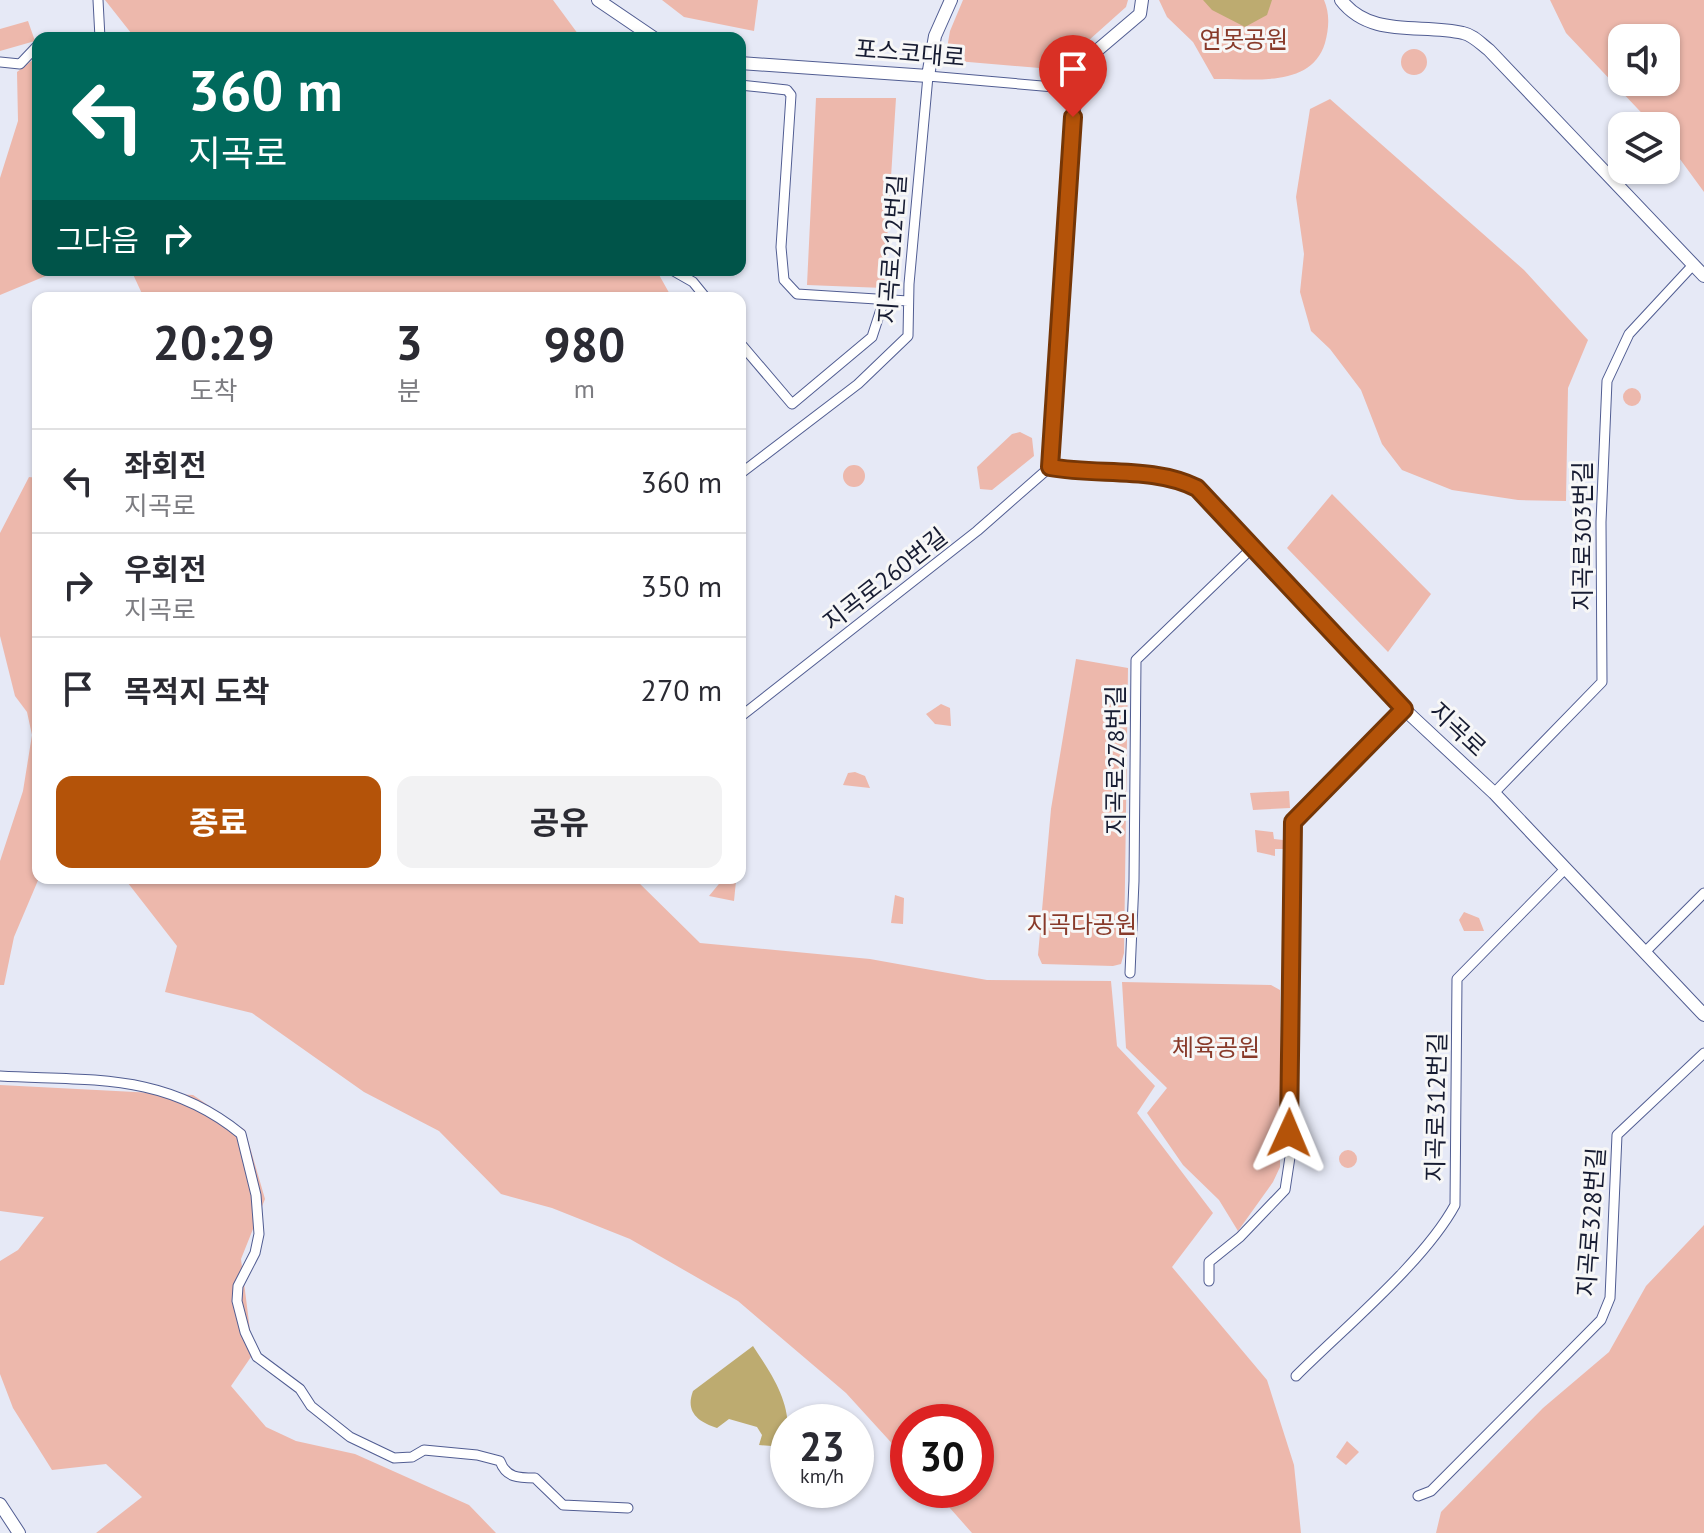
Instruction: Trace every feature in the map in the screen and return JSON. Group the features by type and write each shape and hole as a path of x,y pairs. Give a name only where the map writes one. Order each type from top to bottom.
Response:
{"main road":[{"path":"598,0 645,32"},
{"name":"지곡로212번길","path":"928,76 935,36 951,0"},
{"path":"1050,467 1070,137 1077,89 1087,59 1140,14 1142,0"},
{"path":"1341,0 1354,14 1395,30 1467,34 1489,50 1704,276"},
{"name":"포스코대로","path":"746,63 928,76"},
{"name":"지곡로","path":"1050,467 1177,478 1197,488 1404,709 1494,793 1704,1015"},
{"path":"0,1504 19,1533"}],"street":[{"path":"98,0 100,32"},
{"path":"0,62 20,64 32,51"},
{"name":"포스코대로","path":"928,76 1077,89"},
{"name":"지곡로212번길","path":"746,469 858,384 908,336 908,301 928,76"},
{"path":"746,86 787,90 791,95 781,247 784,280 797,294 908,301"},
{"name":"지곡로303번길","path":"1494,793 1602,682 1601,522 1607,381 1629,334 1693,265"},
{"path":"682,276 701,292"},
{"path":"746,350 792,404 872,337 884,300"},
{"name":"지곡로260번길","path":"746,712 977,531 1050,467"},
{"name":"지곡로278번길","path":"1130,973 1136,660 1251,549"},
{"path":"1209,1281 1209,1262 1240,1237 1285,1190 1290,1157 1293,822 1404,709"},
{"name":"지곡로312번길","path":"1296,1376 1421,1253 1455,1205 1457,979 1566,868"},
{"path":"1646,951 1704,893"},
{"name":"지곡로328번길","path":"1418,1496 1431,1491 1601,1320 1610,1298 1617,1135 1704,1053"},
{"path":"0,1076 107,1079 144,1086 185,1099 241,1134 256,1195 259,1234 255,1253 238,1286 237,1301 245,1332 257,1357 300,1389 311,1406 350,1437 394,1458 412,1457 424,1450 477,1455 500,1461 503,1471 515,1477 535,1478 563,1505 628,1508"}],"green space":[{"path":"105,0 553,0 577,32 130,32"},
{"path":"662,0 758,0 754,31 684,17"},
{"path":"963,0 1128,0 1126,7 1079,49 1070,68 1063,70 945,60 950,31"},
{"name":"연못공원","path":"1159,0 1324,0 1328,16 1325,43 1318,58 1294,74 1262,79 1214,79 1193,42 1167,17"},
{"path":"1550,0 1704,0 1704,192 1680,159 1680,112 1641,112 1626,96 1680,96 1680,24 1608,24 1608,77 1566,33"},
{"path":"28,21 32,42 0,51 0,29"},
{"path":"1414,49 1423,53 1427,62 1423,71 1414,75 1405,71 1401,62 1405,53"},
{"path":"32,61 32,276 46,276 0,295 0,178 18,121 17,72"},
{"path":"816,98 896,98 884,288 807,285"},
{"path":"1330,99 1524,270 1588,340 1568,388 1566,501 1518,500 1452,490 1402,470 1382,444 1361,390 1330,349 1311,331 1300,292 1304,254 1296,197 1310,109"},
{"path":"134,276 660,276 669,292 141,292"},
{"path":"1628,388 1636,388 1641,397 1639,404 1628,406 1623,401 1623,393"},
{"path":"1020,432 1032,438 1034,456 992,490 980,489 977,467 1012,434"},
{"path":"854,465 862,468 865,476 862,484 854,487 846,484 843,476 846,468"},
{"path":"29,477 32,477 32,735 27,712 15,696 0,636 0,533"},
{"path":"1332,494 1431,594 1388,652 1287,548"},
{"name":"지곡다공원","path":"1076,659 1128,668 1124,953 1121,964 1113,966 1042,964 1038,955 1051,809"},
{"path":"941,704 950,708 951,726 935,724 926,714"},
{"path":"32,735 32,884 36,884 14,937 4,985 0,985 0,861 23,791"},
{"path":"848,773 865,776 870,788 843,785"},
{"path":"1289,791 1290,808 1253,810 1250,793"},
{"path":"1255,830 1273,832 1274,839 1283,840 1283,849 1275,849 1275,856 1257,852"},
{"path":"129,884 640,884 700,943 870,959 987,980 1111,981 1117,1046 1155,1086 1137,1113 1213,1213 1172,1267 1267,1380 1294,1465 1301,1533 972,1533 950,1508 994,1508 994,1404 890,1404 890,1441 874,1424 874,1404 856,1404 738,1301 630,1239 552,1208 501,1194 439,1131 364,1092 252,1013 165,992 177,946"},
{"path":"719,884 736,884 734,901 709,896"},
{"path":"895,895 904,898 903,924 891,923"},
{"path":"1464,912 1479,918 1484,931 1464,931 1459,920"},
{"name":"체육공원","path":"1122,982 1271,985 1280,990 1280,1167 1238,1231 1219,1200 1183,1165 1147,1113 1167,1088 1126,1048"},
{"path":"0,1085 193,1095 245,1130 265,1199 241,1259 253,1354 231,1386 266,1427 296,1441 355,1454 469,1505 496,1533 96,1533 142,1497 106,1464 52,1470 13,1408 0,1374 0,1261 18,1250 44,1217 0,1211"},
{"path":"1348,1150 1357,1159 1348,1168 1339,1159"},
{"path":"1704,1225 1704,1533 1436,1533 1441,1512 1543,1408 1609,1352 1646,1286"},
{"path":"1347,1441 1359,1452 1346,1465 1336,1457"}],"shaded area":[{"path":"1203,0 1272,0 1267,15 1245,27 1212,10"},
{"path":"753,1346 777,1385 784,1404 770,1404 770,1446 759,1445 762,1435 757,1427 729,1419 717,1428 704,1423 692,1410 693,1391"}],"route":[{"path":"1073,117 1050,467 1177,478 1197,488 1404,709 1293,822 1289,1133"}]}
